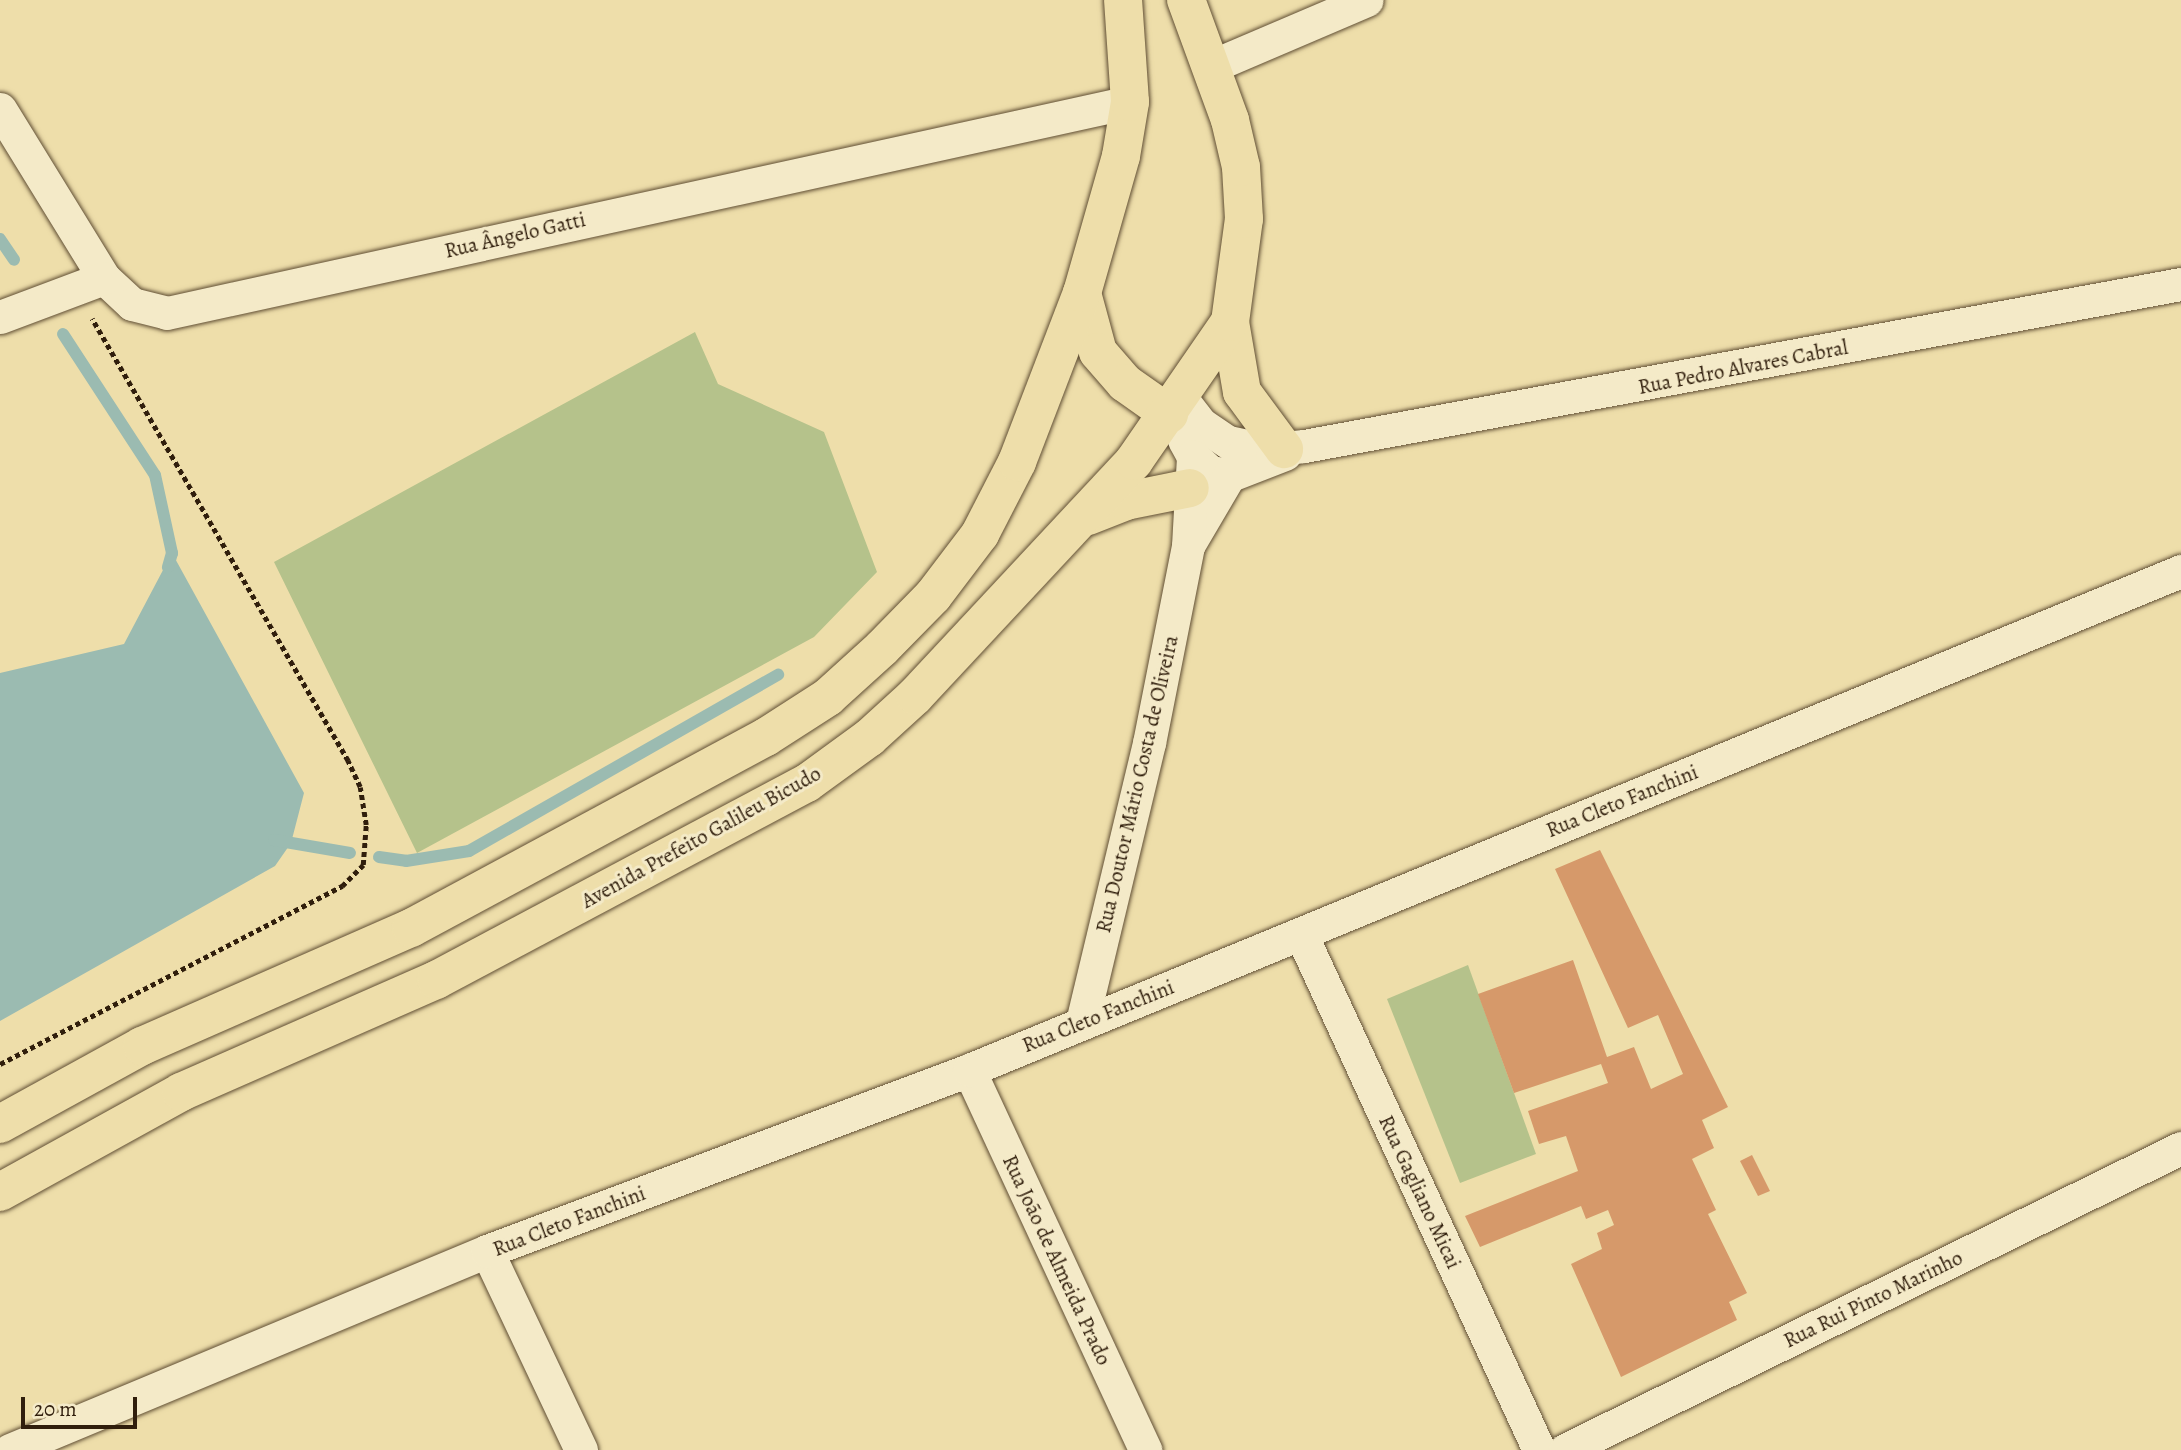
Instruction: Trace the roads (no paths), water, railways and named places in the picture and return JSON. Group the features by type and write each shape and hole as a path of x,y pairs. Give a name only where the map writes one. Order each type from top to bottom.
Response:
{"main road":[{"path":"0,1124 142,1046 411,928 766,737 828,696 933,596 980,534 1017,462 1082,293 1121,156 1130,102 1123,0"},
{"name":"Avenida Prefeito Galileu Bicudo","path":"0,1192 181,1092 436,980 807,783 869,738 915,696 1134,461 1230,322 1244,219 1241,167 1212,66 1186,0"},
{"path":"1082,293 1088,329 1110,369 1175,405"},
{"path":"1230,322 1241,392 1273,441"},
{"path":"1080,519 1191,472"}],"street":[{"path":"1212,66 1367,0"},
{"name":"Rua Ângelo Gatti","path":"0,109 89,283 132,304 167,313 1130,102"},
{"path":"0,317 89,283"},
{"name":"Rua Pedro Alvares Cabral","path":"1231,475 1273,441 2181,284"},
{"path":"1175,405 1227,442 1273,441"},
{"path":"1175,405 1191,472 1231,475"},
{"name":"Rua Doutor Mário Costa de Oliveira","path":"1188,546 1231,475 1273,441"},
{"name":"Rua Doutor Mário Costa de Oliveira","path":"1082,1022 1149,743 1188,546 1191,472"},
{"name":"Rua Cleto Fanchini","path":"10,1450 487,1251 969,1070 2181,571"},
{"name":"Rua Gagliano Micai","path":"1301,934 1539,1450"},
{"name":"Rua João de Almeida Prado","path":"969,1070 1145,1450"},
{"name":"Rua Rui Pinto Marinho","path":"1565,1450 2181,1148"},
{"path":"487,1251 581,1450"}],"water":[{"path":"172,553 304,793 291,843 275,866 0,1021 0,673 124,644"}],"waterway":[{"path":"0,239 14,260"},
{"path":"63,334 155,475 172,553 168,567"},
{"path":"379,857 406,861 469,851 778,675"},
{"path":"274,840 350,853"}]}
